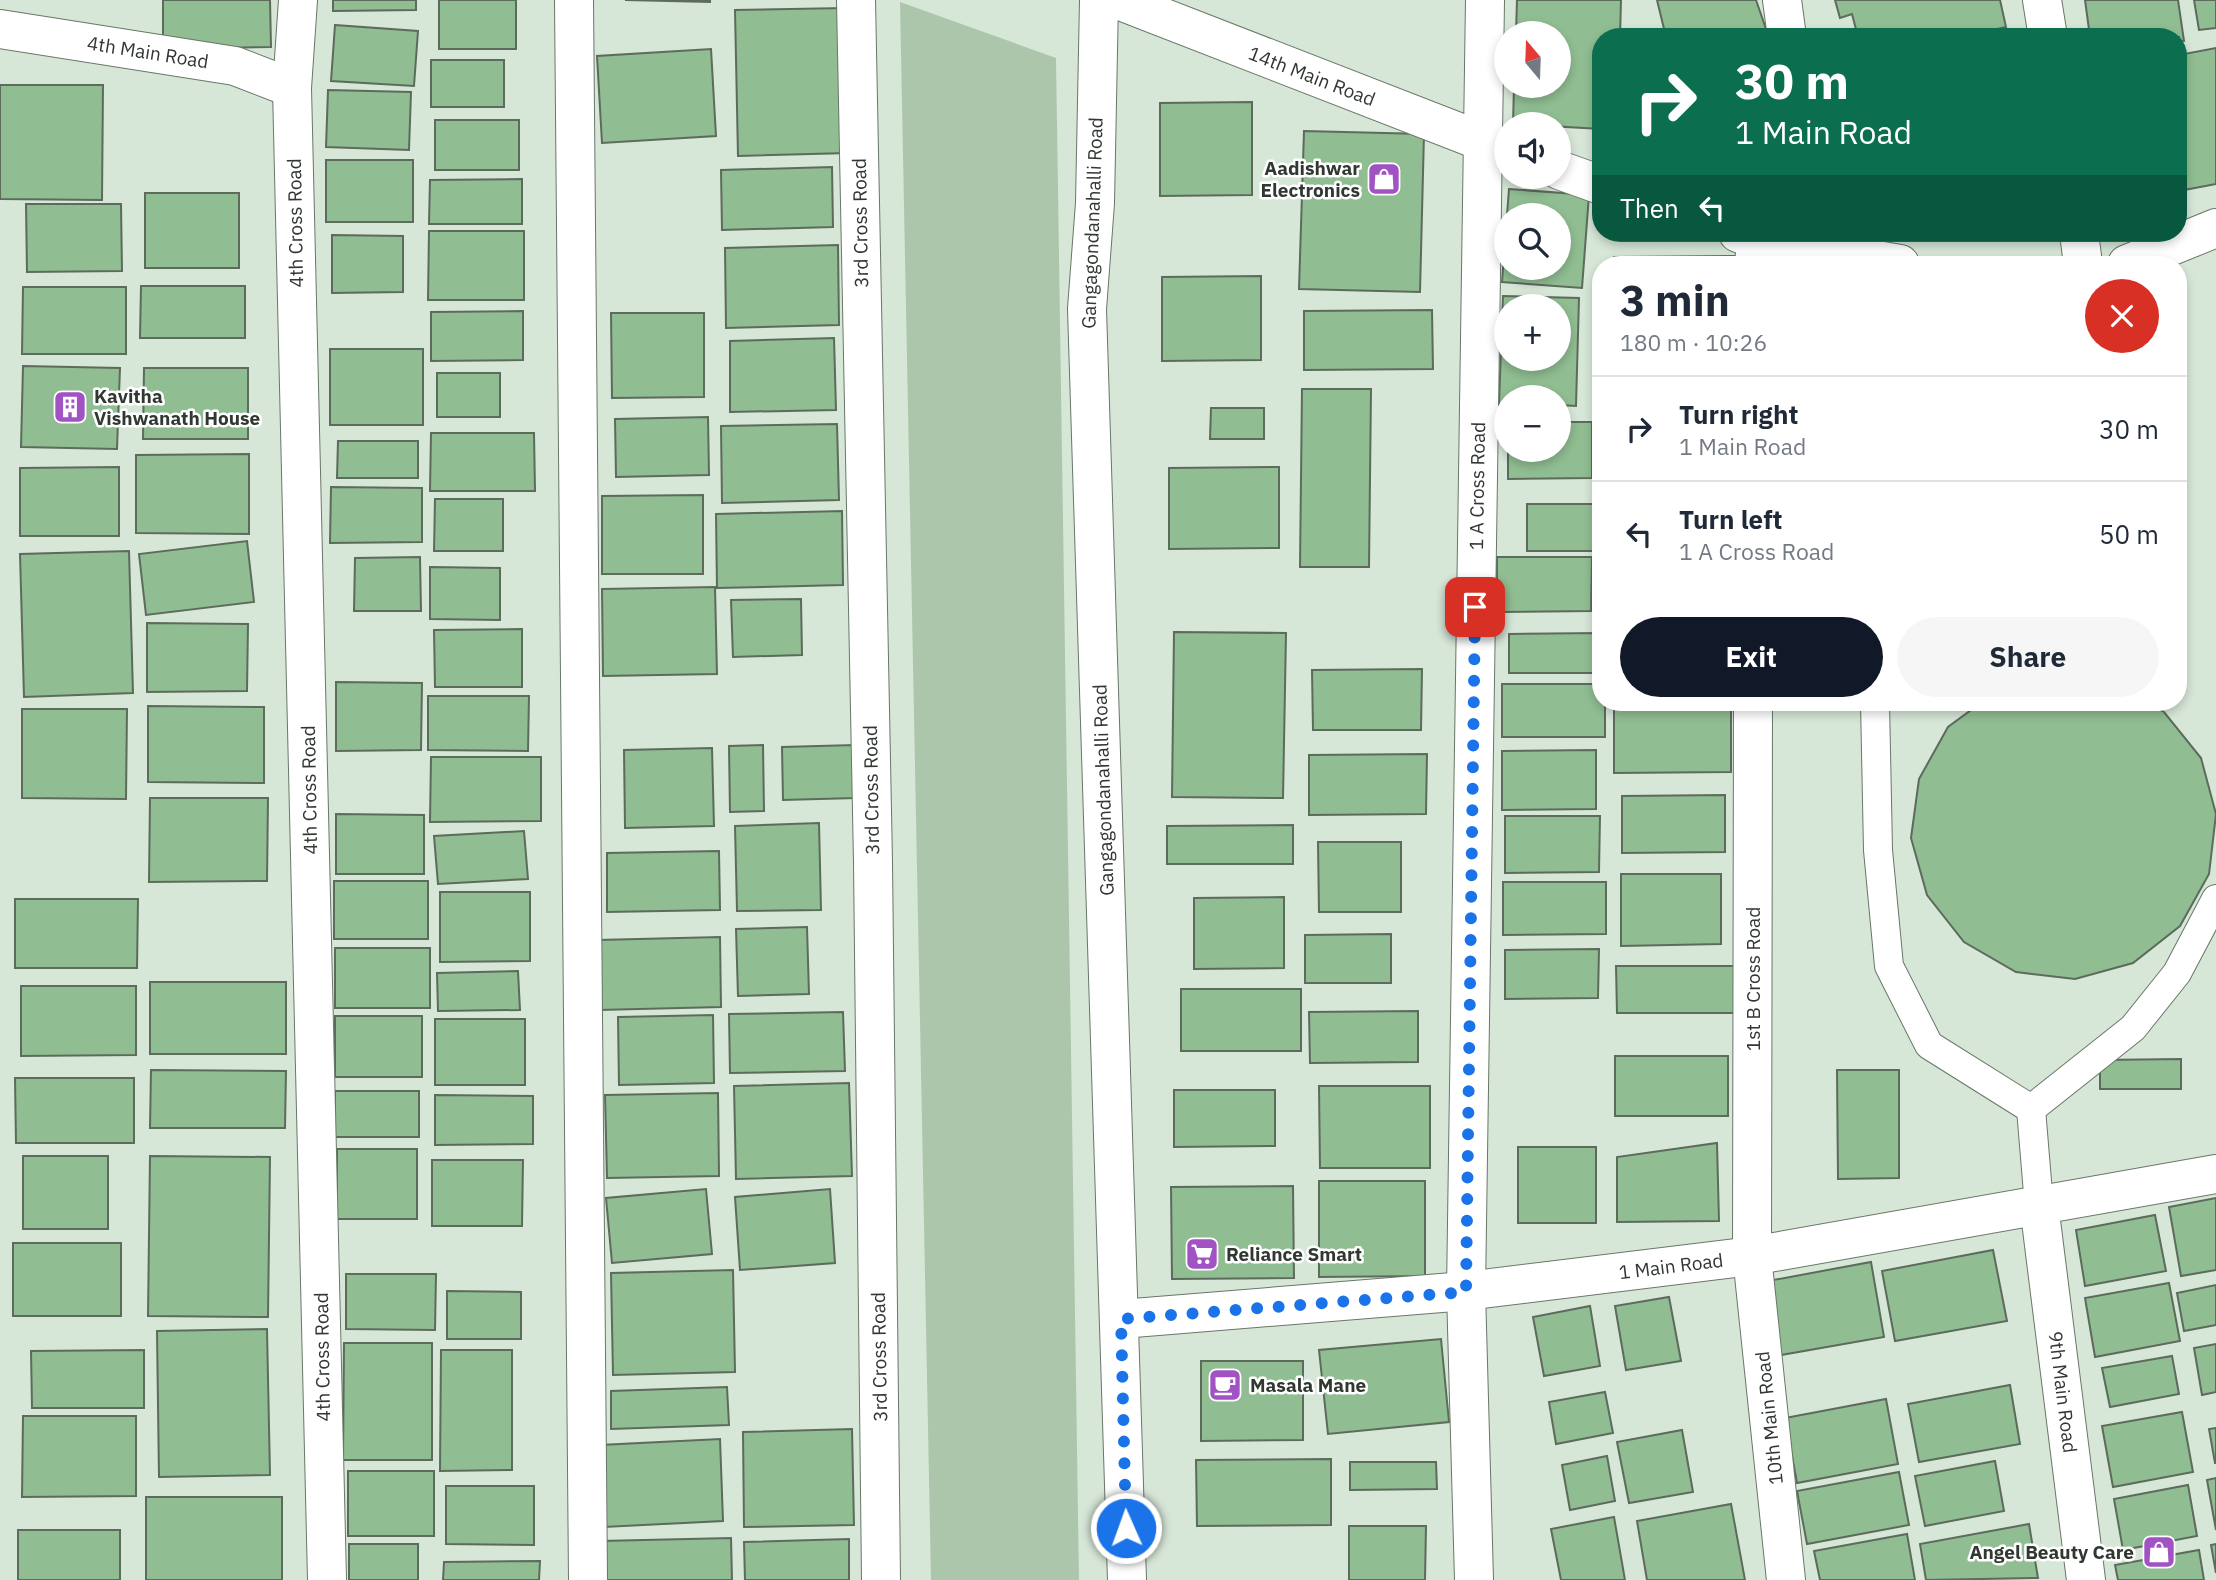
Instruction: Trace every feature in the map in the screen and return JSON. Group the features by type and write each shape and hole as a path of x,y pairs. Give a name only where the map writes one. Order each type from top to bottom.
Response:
{"street":[{"name":"4th Cross Road","path":"298,0 292,88 327,1580"},
{"path":"574,0 588,1580"},
{"name":"3rd Cross Road","path":"856,0 873,848 881,1580"},
{"name":"Gangagondanahalli Road","path":"1099,0 1095,203 1087,309 1121,1319 1127,1580"},
{"name":"14th Main Road","path":"1118,0 1494,147"},
{"name":"1 A Cross Road","path":"1474,1580 1466,1292 1494,147 1485,0"},
{"path":"1782,0 1786,28"},
{"path":"2042,0 2047,28"},
{"name":"4th Main Road","path":"0,29 235,66 292,88"},
{"path":"1571,174 1592,182"},
{"path":"2187,240 2216,228"},
{"path":"1751,242 1846,256"},
{"path":"2147,256 2181,242"},
{"name":"1st B Cross Road","path":"1752,1256 1753,711"},
{"name":"1 Main Road","path":"1121,1319 1466,1292 1752,1256 2216,1174"},
{"name":"9th Main Road","path":"2039,1205 2086,1580"},
{"name":"10th Main Road","path":"1752,1256 1786,1580"}],"lane":[{"path":"1875,711 1878,850 1889,966 1929,1045 2031,1110"},
{"path":"2031,1110 2133,1028 2177,973 2216,899"},
{"path":"2031,1110 2039,1205"}],"green space":[{"path":"900,2 1056,58 1079,1580 931,1580"}],"building":[{"path":"163,0 270,0 271,47 163,49"},
{"path":"333,0 416,0 416,10 333,11"},
{"path":"439,0 516,0 516,49 439,49"},
{"path":"625,0 710,0 710,2"},
{"path":"1517,0 1621,0 1620,28 1592,28 1592,128 1571,127 1571,112 1513,112 1514,98 1572,98 1572,21 1516,21"},
{"path":"1657,0 1756,0 1766,28 1664,28"},
{"path":"1835,0 2000,0 2006,27 1856,28 1852,14 1840,18"},
{"path":"2085,0 2178,0 2182,28 2089,28"},
{"path":"2194,0 2216,0 2216,28 2199,30"},
{"path":"846,8 849,153 738,156 735,10"},
{"path":"335,25 418,31 414,86 331,81"},
{"path":"2216,48 2216,184 2187,189 2187,53"},
{"path":"711,49 716,136 602,143 597,56"},
{"path":"431,60 504,60 504,107 431,107"},
{"path":"0,85 103,85 102,200 0,199"},
{"path":"328,90 411,92 409,150 326,147"},
{"path":"1252,102 1252,195 1160,196 1160,103"},
{"path":"435,120 519,120 519,170 435,170"},
{"path":"1304,131 1424,134 1420,292 1299,289"},
{"path":"326,160 413,160 413,222 326,222"},
{"path":"832,167 833,227 722,230 721,170"},
{"path":"522,179 522,224 429,224 430,180"},
{"path":"1509,189 1589,195 1582,288 1502,282 1571,280 1571,203 1508,203"},
{"path":"145,193 239,193 239,268 145,268"},
{"path":"26,204 121,204 122,271 27,272"},
{"path":"429,231 524,231 524,300 428,300"},
{"path":"332,235 403,236 403,292 332,293"},
{"path":"838,245 839,325 726,328 725,248"},
{"path":"1261,276 1261,360 1162,361 1162,277"},
{"path":"141,286 245,286 245,338 140,338"},
{"path":"23,287 126,287 126,354 22,354"},
{"path":"1571,298 1579,298 1576,406 1571,406 1571,385 1500,385 1500,371 1571,371"},
{"path":"1432,310 1433,369 1304,370 1304,311"},
{"path":"523,311 523,360 431,361 431,312"},
{"path":"611,313 704,313 704,397 612,398"},
{"path":"834,338 836,410 730,412 730,341"},
{"path":"330,349 423,349 423,425 330,425"},
{"name":"Kavitha Vishwanath House","path":"23,366 120,368 117,449 21,447"},
{"path":"144,368 248,368 248,439 143,439"},
{"path":"437,373 500,373 500,417 437,417"},
{"path":"1302,389 1371,389 1369,567 1300,567"},
{"path":"1211,408 1264,408 1264,439 1210,439"},
{"path":"708,417 709,475 616,477 615,419"},
{"path":"1571,422 1592,422 1592,478 1508,479 1508,462 1571,462"},
{"path":"837,424 839,500 722,503 721,426"},
{"path":"431,433 534,433 535,491 430,491"},
{"path":"338,441 418,441 418,478 337,478"},
{"path":"249,454 249,534 136,533 136,455"},
{"path":"119,467 119,536 20,536 20,468"},
{"path":"1279,467 1279,548 1169,549 1169,468"},
{"path":"331,487 422,488 422,542 330,543"},
{"path":"703,495 703,574 602,574 602,496"},
{"path":"435,499 503,499 503,551 434,551"},
{"path":"1527,504 1592,504 1592,551 1527,551"},
{"path":"842,511 843,585 717,588 716,514"},
{"path":"247,541 254,602 146,615 139,554"},
{"path":"129,551 133,693 24,697 20,554"},
{"path":"420,557 421,611 354,611 355,558"},
{"path":"1497,557 1592,557 1591,611 1497,612"},
{"path":"430,567 500,568 500,620 430,619"},
{"path":"715,587 717,674 603,676 602,589"},
{"path":"801,599 802,655 733,657 731,600"},
{"path":"147,623 248,624 247,691 147,692"},
{"path":"522,629 522,687 435,687 434,630"},
{"path":"1174,632 1286,633 1283,798 1172,797"},
{"path":"1592,633 1592,673 1509,673 1509,634"},
{"path":"1422,669 1421,730 1313,730 1312,670"},
{"path":"336,682 422,683 421,750 336,751"},
{"path":"1502,684 1592,684 1592,711 1605,711 1605,737 1502,737"},
{"path":"428,696 529,696 528,751 428,750"},
{"path":"148,706 264,707 264,783 148,782"},
{"path":"22,709 127,709 126,799 22,798"},
{"path":"1614,711 1731,711 1731,772 1614,773"},
{"path":"1970,711 2164,712 2201,758 2216,814 2209,874 2180,926 2133,963 2075,979 2016,972 1964,942 1927,895 1911,838 1919,779 1948,727"},
{"path":"763,745 764,811 730,812 729,746"},
{"path":"855,745 856,798 783,800 782,747"},
{"path":"712,748 714,826 625,828 624,750"},
{"path":"1596,750 1596,809 1502,810 1502,751"},
{"path":"1427,754 1426,814 1309,815 1309,755"},
{"path":"431,757 541,757 541,821 430,822"},
{"path":"1725,795 1725,852 1622,853 1622,796"},
{"path":"150,798 268,798 267,881 149,882"},
{"path":"336,814 424,815 424,874 336,874"},
{"path":"1505,816 1600,816 1599,872 1505,873"},
{"path":"819,823 821,910 737,911 735,826"},
{"path":"1293,825 1293,864 1167,864 1167,826"},
{"path":"524,831 528,879 438,884 434,836"},
{"path":"1318,842 1401,842 1401,912 1319,912"},
{"path":"719,851 720,910 607,912 607,853"},
{"path":"1621,874 1721,874 1721,944 1621,946"},
{"path":"334,881 428,881 428,939 334,939"},
{"path":"1503,882 1606,882 1606,934 1503,935"},
{"path":"440,892 530,892 530,961 440,962"},
{"path":"1284,897 1284,968 1194,969 1194,898"},
{"path":"15,899 138,899 137,968 15,968"},
{"path":"807,927 809,994 738,996 736,929"},
{"path":"1391,934 1391,983 1305,983 1305,935"},
{"path":"720,937 721,1007 599,1010 598,940"},
{"path":"335,948 430,948 430,1008 335,1008"},
{"path":"1599,949 1598,998 1505,999 1505,950"},
{"path":"1616,966 1735,966 1735,1013 1617,1013"},
{"path":"518,971 520,1010 438,1011 437,973"},
{"path":"150,982 286,982 286,1054 150,1054"},
{"path":"21,986 136,986 136,1055 21,1056"},
{"path":"1181,989 1301,989 1301,1051 1181,1051"},
{"path":"1418,1011 1418,1062 1310,1063 1309,1012"},
{"path":"843,1012 845,1071 730,1073 729,1014"},
{"path":"713,1015 714,1083 619,1085 618,1017"},
{"path":"335,1016 422,1016 422,1077 335,1077"},
{"path":"435,1019 525,1019 525,1085 435,1085"},
{"path":"1615,1056 1728,1056 1728,1116 1615,1116"},
{"path":"2181,1059 2181,1089 2100,1089 2100,1060"},
{"path":"151,1070 286,1071 285,1128 150,1128"},
{"path":"1837,1070 1899,1070 1899,1178 1838,1179"},
{"path":"15,1078 134,1078 134,1143 16,1143"},
{"path":"849,1083 852,1176 736,1179 734,1086"},
{"path":"1319,1086 1430,1086 1430,1168 1320,1168"},
{"path":"1174,1090 1275,1090 1275,1146 1174,1147"},
{"path":"335,1091 419,1091 419,1137 335,1137"},
{"path":"718,1093 719,1176 607,1178 605,1095"},
{"path":"435,1095 533,1096 533,1144 435,1145"},
{"path":"1717,1143 1719,1221 1617,1222 1617,1157"},
{"path":"1518,1147 1596,1147 1596,1223 1518,1223"},
{"path":"337,1149 417,1149 417,1219 337,1219"},
{"path":"23,1156 108,1156 108,1229 23,1229"},
{"path":"150,1156 270,1157 268,1317 148,1316"},
{"path":"432,1160 523,1160 522,1226 432,1226"},
{"path":"1319,1181 1425,1181 1425,1276 1319,1277"},
{"path":"1293,1186 1294,1278 1172,1279 1171,1187"},
{"path":"706,1189 712,1254 612,1263 606,1198"},
{"path":"830,1189 835,1263 740,1270 735,1197"},
{"path":"2216,1198 2216,1270 2181,1276 2169,1207"},
{"path":"2155,1215 2166,1271 2085,1286 2076,1230"},
{"path":"13,1243 121,1243 121,1316 13,1316"},
{"path":"1993,1250 2007,1321 1895,1341 1882,1271"},
{"path":"1871,1262 1884,1337 1781,1355 1768,1281"},
{"path":"733,1270 735,1372 613,1375 611,1273"},
{"path":"346,1274 436,1274 435,1330 346,1329"},
{"path":"2169,1283 2180,1341 2095,1357 2085,1298"},
{"path":"2216,1285 2216,1325 2184,1331 2177,1293"},
{"path":"447,1291 521,1292 521,1339 447,1339"},
{"path":"1669,1297 1681,1361 1626,1370 1615,1306"},
{"path":"1590,1306 1600,1366 1544,1376 1533,1317"},
{"path":"267,1329 270,1475 159,1477 157,1331"},
{"path":"1441,1339 1449,1422 1328,1434 1319,1350"},
{"path":"344,1343 432,1343 432,1460 343,1460"},
{"path":"2216,1344 2216,1392 2202,1395 2194,1348"},
{"path":"144,1350 144,1408 32,1408 31,1351"},
{"path":"441,1350 512,1350 512,1470 440,1471"},
{"path":"2172,1356 2179,1394 2110,1407 2102,1368"},
{"path":"1201,1361 1303,1361 1303,1440 1201,1441"},
{"path":"2010,1385 2020,1444 1919,1462 1908,1404"},
{"path":"727,1387 729,1425 611,1429 611,1391"},
{"path":"1605,1392 1613,1433 1556,1444 1549,1402"},
{"path":"1886,1399 1898,1464 1797,1483 1785,1418"},
{"path":"2182,1412 2193,1472 2113,1487 2102,1426"},
{"path":"23,1416 136,1416 136,1496 22,1497"},
{"path":"2216,1428 2216,1463 2215,1463 2209,1429"},
{"path":"852,1429 854,1525 744,1527 743,1432"},
{"path":"1682,1430 1693,1492 1629,1503 1617,1442"},
{"path":"720,1439 723,1521 604,1527 600,1445"},
{"path":"1607,1456 1615,1501 1570,1510 1562,1465"},
{"path":"1331,1459 1331,1525 1197,1526 1196,1460"},
{"path":"1995,1461 2004,1511 1925,1526 1915,1476"},
{"path":"1350,1462 1436,1462 1437,1489 1350,1490"},
{"path":"348,1471 434,1471 434,1536 348,1536"},
{"path":"1899,1472 1909,1525 1807,1544 1797,1491"},
{"path":"2216,1478 2216,1530 2207,1480"},
{"path":"2188,1485 2197,1536 2123,1550 2114,1499"},
{"path":"446,1486 534,1486 534,1545 446,1544"},
{"path":"146,1497 282,1497 282,1580 146,1580"},
{"path":"1731,1504 1745,1580 1647,1580 1637,1521"},
{"path":"1614,1517 1625,1580 1561,1580 1551,1529"},
{"path":"2029,1524 2038,1578 1926,1580 1920,1544"},
{"path":"1349,1526 1426,1526 1425,1580 1349,1580"},
{"path":"18,1530 120,1530 120,1580 18,1580"},
{"path":"1907,1534 1915,1580 1820,1580 1814,1551"},
{"path":"731,1538 732,1580 602,1580 601,1541"},
{"path":"849,1539 849,1580 745,1580 744,1542"},
{"path":"349,1544 418,1544 418,1580 349,1580"},
{"path":"2216,1544 2216,1573 2211,1545"},
{"path":"2199,1550 2204,1580 2118,1580 2115,1565"},
{"path":"540,1561 539,1580 443,1580 444,1562"}],"place":[{"name":"Aadishwar Electronics","path":"1384,179"},
{"name":"Kavitha Vishwanath House","path":"70,407"},
{"name":"Reliance Smart","path":"1202,1254"},
{"name":"Masala Mane","path":"1225,1385"},
{"name":"Angel Beauty Care","path":"2159,1552"}],"route":[{"path":"1126,1528 1121,1319 1466,1292 1475,607"}]}
